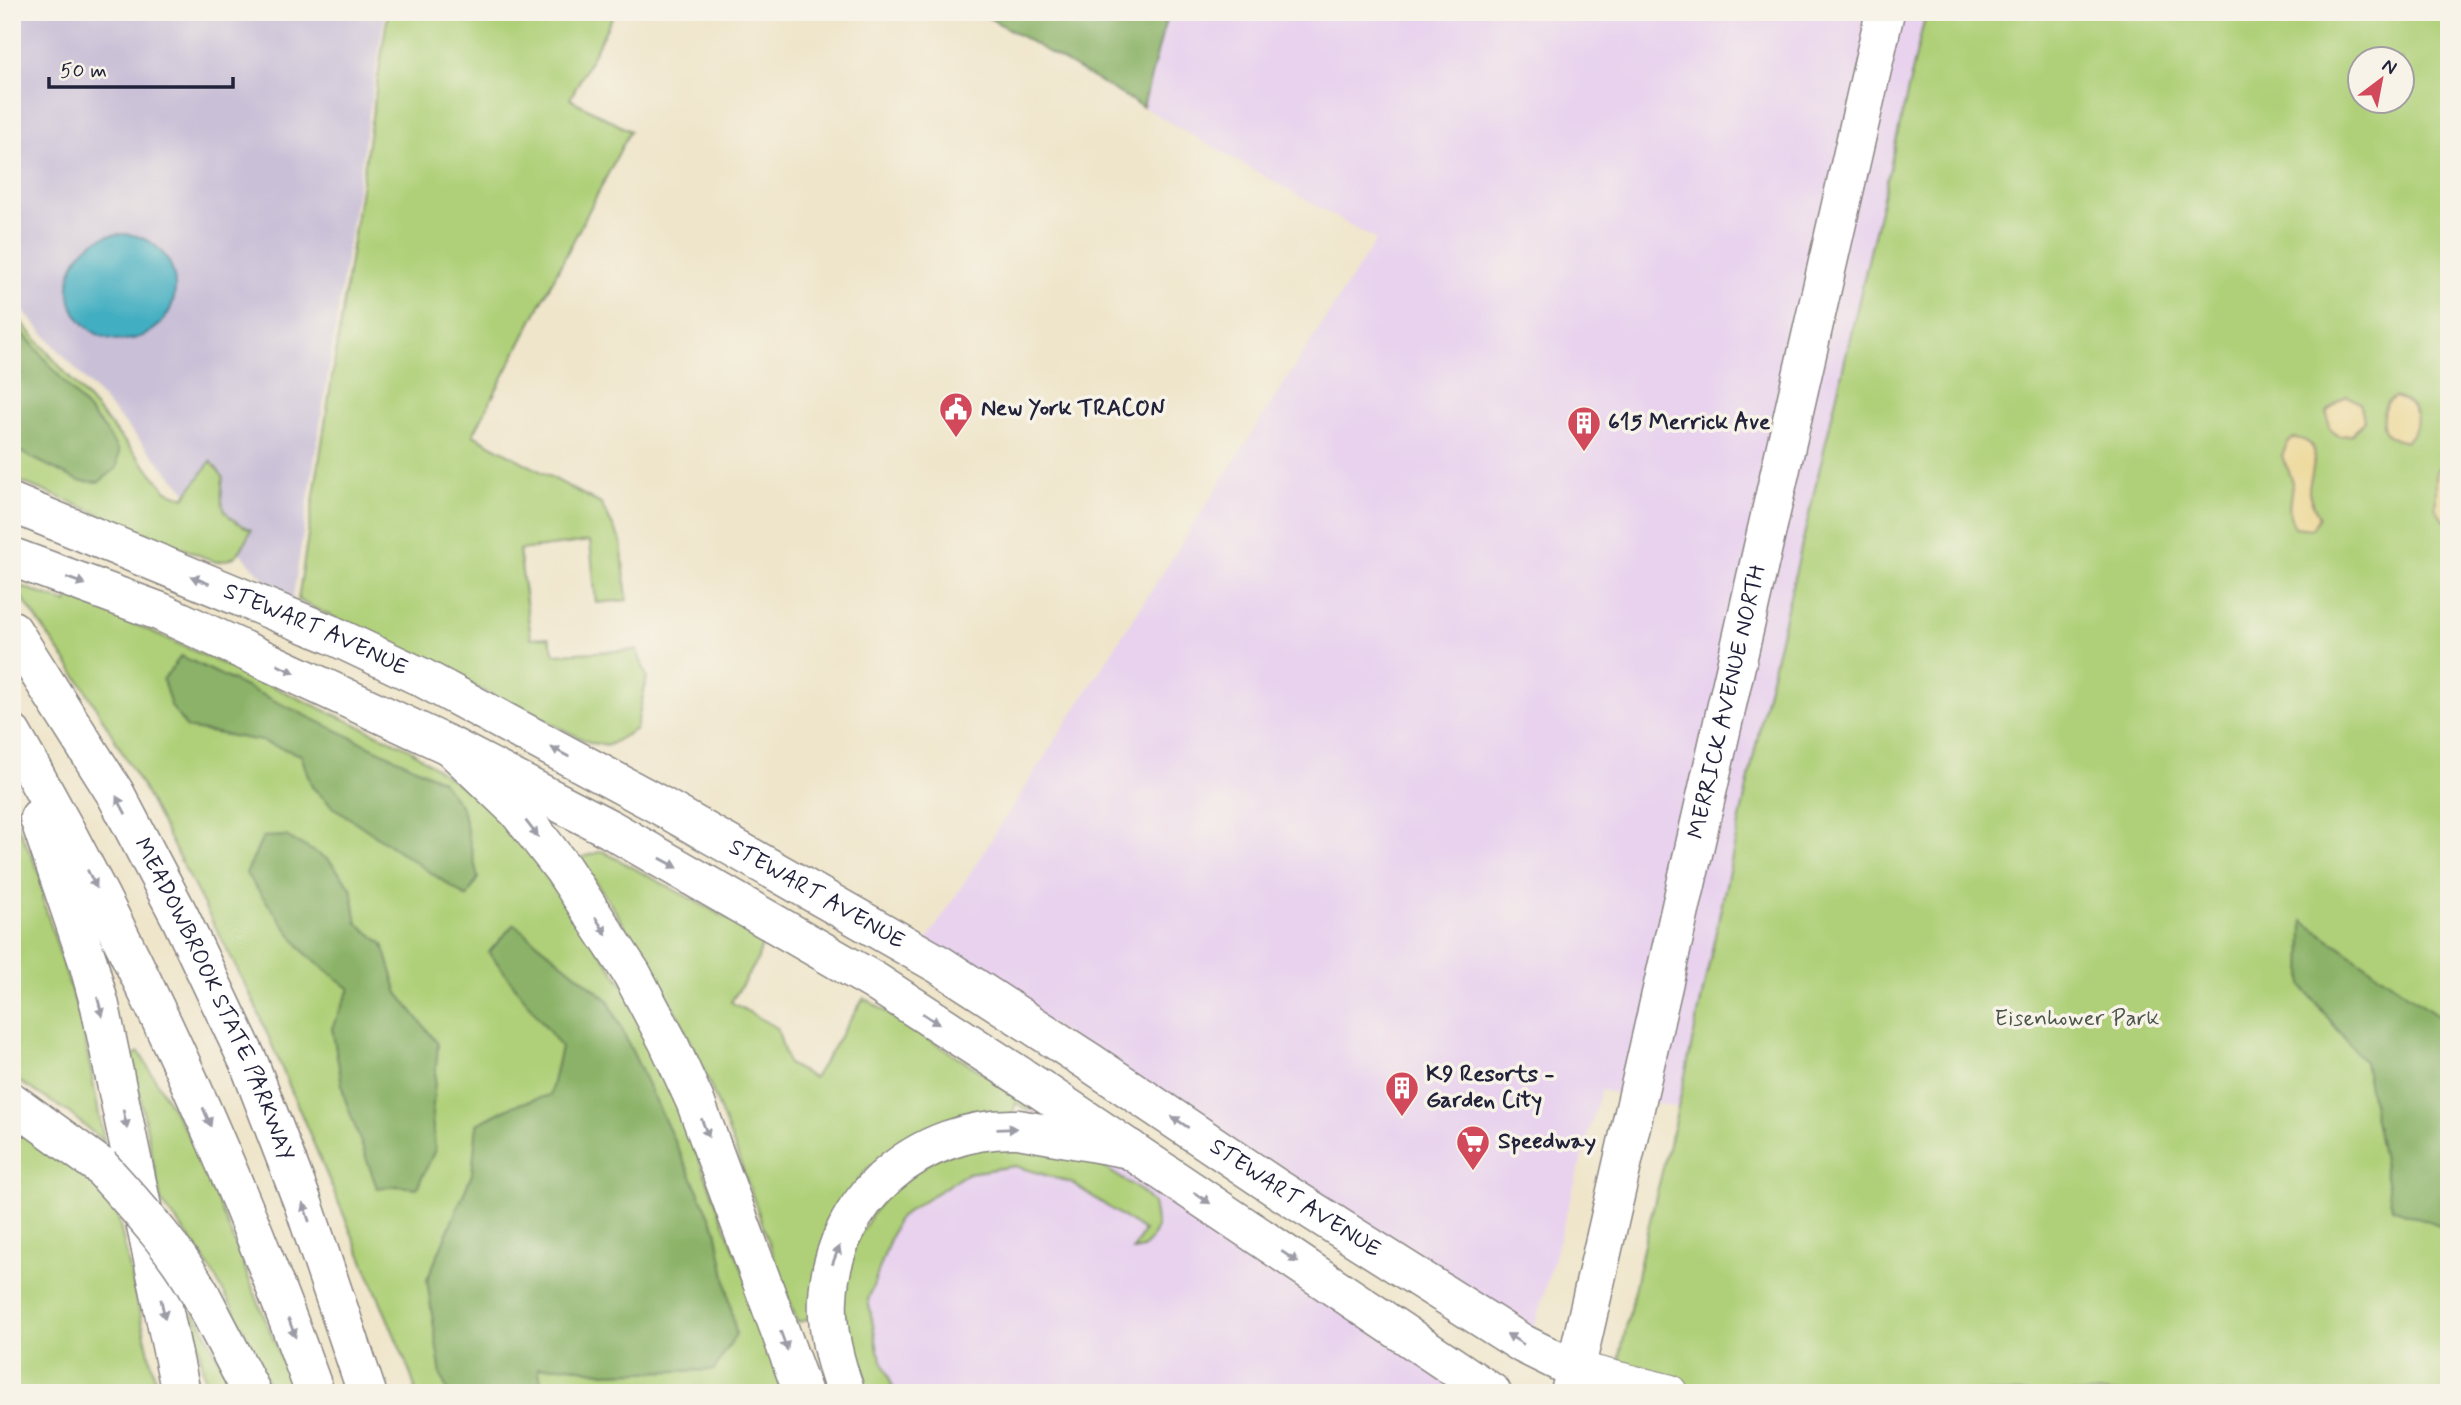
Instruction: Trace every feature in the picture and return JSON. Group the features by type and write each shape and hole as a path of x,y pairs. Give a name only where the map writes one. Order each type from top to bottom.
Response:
{"main road":[{"name":"MERRICK AVENUE NORTH","path":"1573,1381 1885,12"},
{"name":"STEWART AVENUE","path":"12,503 330,634 421,677 661,806 940,965 1275,1187 1523,1344 1573,1381"},
{"name":"STEWART AVENUE","path":"12,557 161,612 450,746 610,829 874,981 1043,1091 1492,1393"},
{"name":"MEADOWBROOK STATE PARKWAY","path":"12,630 115,793 180,916 249,1063 320,1253 367,1393"},
{"path":"12,736 88,962 100,1006 181,1393"},
{"path":"12,736 109,911 188,1074 259,1241 315,1393"},
{"path":"450,746 518,811 563,869 632,974 695,1101 803,1393"},
{"path":"610,829 620,784"},
{"path":"610,829 661,806"},
{"path":"874,981 940,965"},
{"path":"1035,1026 1043,1091"},
{"path":"12,1102 100,1166 172,1248 201,1295 252,1393"},
{"path":"846,1393 832,1351 827,1300 832,1266 848,1223 877,1183 898,1164 928,1146 968,1134 1004,1128 1130,1149"},
{"path":"320,1253 392,1393"}],"street":[{"path":"1573,1381 1669,1393"}],"shaded area":[{"path":"12,12 385,12 291,609 12,298"},
{"path":"1168,12 1926,12 1765,703 1678,1108 1601,1090 1531,1339 926,942 1376,240 1143,107"},
{"path":"1034,1105 1507,1393 895,1393 878,1350 868,1300 897,1220 968,1173 1022,1142 1029,1111"}],"green space":[{"path":"388,12 615,12 570,99 630,131 473,435 601,504 621,541 627,600 596,603 590,541 519,550 531,638 549,637 554,654 637,650 647,677 636,729 609,745 591,743 298,600"},
{"path":"979,12 1168,12 1143,107"},
{"name":"Eisenhower Park","path":"1926,12 2449,12 2449,1393 1612,1393 1644,1244 1678,1108 1765,703"},
{"path":"12,311 167,491 184,498 211,461 223,477 222,504 225,510 234,520 251,530 235,556 216,562 12,478"},
{"path":"12,320 106,431 119,452 117,468 99,482 79,481 12,448"},
{"path":"12,583 67,603 71,595 408,748 506,819 639,1007 791,1393 417,1393 253,1000 142,786 84,687"},
{"path":"181,656 441,780 462,808 478,878 467,897 333,807 312,787 301,755 261,741 187,728 171,706 163,680"},
{"path":"12,814 48,891 42,897 83,1028 104,1142 68,1112 12,1077"},
{"path":"286,836 329,860 351,887 357,923 383,944 398,993 438,1044 432,1117 435,1150 417,1188 377,1188 344,1096 332,1028 350,989 304,952 246,874 263,837"},
{"path":"602,851 764,938 757,961 731,1002 777,1028 788,1064 814,1078 864,998 1034,1105 1029,1111 1016,1103 1012,1115 908,1138 866,1170 834,1214 813,1319 797,1322 731,1138 686,1032 649,965 580,858"},
{"path":"2303,921 2449,1023 2449,1222 2442,1226 2392,1208 2364,1062 2302,986"},
{"path":"514,924 608,1000 716,1229 736,1334 714,1370 605,1373 569,1366 538,1368 544,1393 448,1393 441,1376 427,1280 472,1174 477,1124 512,1106 550,1095 561,1047 489,952"},
{"path":"139,1052 197,1150 295,1393 273,1393 238,1317 201,1253 161,1201 132,1056"},
{"path":"12,1117 115,1204 158,1393 12,1393"},
{"path":"994,1142 1091,1159 1141,1191 1153,1203 1157,1227 1151,1240 1143,1248 1133,1250 1144,1231 1072,1183 1015,1166 968,1173 897,1220 868,1300 878,1350 895,1393 861,1393 841,1302 851,1249 883,1197 935,1158"},
{"path":"191,1302 235,1393 207,1393"}],"sand":[{"path":"2347,396 2360,403 2364,420 2351,435 2338,436 2329,428 2327,412"},
{"path":"2395,397 2409,404 2416,415 2415,428 2406,441 2392,437 2384,429 2386,403"},
{"path":"2293,438 2304,440 2314,451 2309,491 2319,517 2312,529 2295,527 2290,516 2292,480 2282,456"},
{"path":"2447,460 2449,521 2444,520 2435,507 2436,475 2441,464"}],"water":[{"path":"122,234 142,238 160,249 171,267 175,287 171,307 160,325 142,336 122,340 102,336 84,325 73,307 69,287 73,267 84,249 102,238"}],"place":[{"name":"New York TRACON","path":"956,439"},
{"name":"615 Merrick Ave","path":"1584,453"},
{"name":"K9 Resorts - Garden City","path":"1402,1118"},
{"name":"Speedway","path":"1473,1172"}]}
